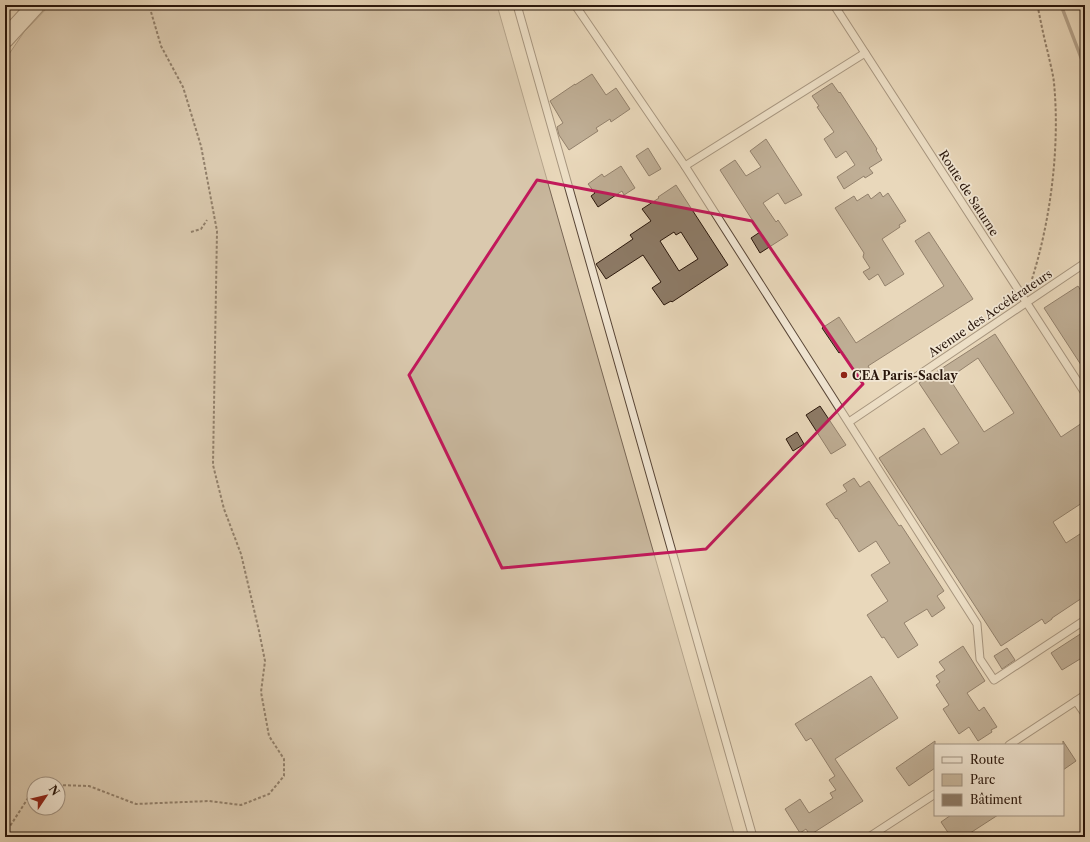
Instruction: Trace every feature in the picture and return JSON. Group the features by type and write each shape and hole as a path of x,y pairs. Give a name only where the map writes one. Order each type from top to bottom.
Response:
{"street":[{"path":"5,39 36,5"}],"lane":[{"path":"517,5 753,837"},
{"path":"575,5 685,166 977,624 980,659 994,680 1085,620"},
{"name":"Route de Saturne","path":"834,5 1085,393"},
{"path":"685,166 865,53"},
{"name":"Avenue des Accélérateurs","path":"849,422 1085,263"},
{"path":"1011,744 1085,695"},
{"path":"1076,701 1085,714"},
{"path":"869,837 934,795"}],"path":[{"path":"66,785 89,786 136,804 209,801 241,805 269,794 284,776 284,759 269,736 261,692 265,661 259,631 241,554 224,509 213,465 217,231 201,146 183,87 161,46 149,5"},
{"path":"1032,279 1039,257 1046,222 1053,172 1056,120 1054,81 1038,8 1039,5"},
{"path":"191,232 201,229 207,220"},
{"path":"5,834 26,801"}],"highlighted area":[{"path":"537,180 752,221 863,384 706,549 502,568 409,375"}],"green space":[{"path":"50,5 497,5 735,837 5,837 5,60 24,32"}],"building":[{"path":"592,74 606,95 616,88 630,109 611,122 610,119 596,128 598,131 569,150 559,135 557,127 563,123 550,101"},
{"path":"832,83 839,93 840,92 877,149 876,150 882,160 869,168 873,173 865,178 864,176 844,189 837,177 855,165 846,151 836,158 824,139 834,132 817,107 819,106 812,96"},
{"path":"766,139 802,195 785,204 778,193 763,203 776,222 778,220 788,235 760,253 751,238 760,232 720,170 735,160 746,176 761,167 750,151"},
{"path":"648,148 661,169 649,176 636,156"},
{"path":"621,166 635,188 624,195 622,191 598,207 591,196 595,193 588,184 602,174 604,177"},
{"path":"676,185 728,265 672,302 671,301 664,305 652,288 661,282 643,255 606,279 596,264 633,239 630,235 651,221 642,209 659,198 658,197","holes":["674,232 676,235 681,232 698,259 679,271 660,241"]},
{"path":"880,192 883,197 888,193 906,221 882,239 904,274 885,286 878,274 869,280 863,272 870,268 863,257 864,253 835,208 854,196 857,201 868,194 871,199"},
{"path":"929,232 973,299 868,366 871,371 860,378 842,351 839,353 822,328 839,317 856,343 944,286 915,241"},
{"path":"1078,286 1085,297 1085,371 1044,308"},
{"path":"995,334 1061,437 1082,423 1085,428 1085,501 1053,522 1066,543 1080,534 1085,541 1085,596 1045,624 1042,619 1001,646 879,458 924,428 941,455 959,443 919,383","holes":["978,358 1014,413 984,432 949,378"]},
{"path":"820,406 846,445 831,454 806,415"},
{"path":"797,432 804,444 793,451 786,439"},
{"path":"854,478 860,487 869,481 899,526 901,525 944,591 937,596 945,608 932,617 927,609 904,623 918,645 898,658 884,637 882,638 867,615 888,601 871,575 890,563 876,541 859,552 826,504 847,491 843,485"},
{"path":"1085,631 1085,656 1062,670 1051,653"},
{"path":"963,646 985,681 967,693 979,711 984,707 997,727 978,741 969,727 959,734 943,709 949,705 936,685 940,682 936,676 945,670 939,662"},
{"path":"1007,648 1015,660 1002,669 994,656"},
{"path":"871,676 898,718 835,759 863,801 810,835 806,829 800,833 785,809 800,799 809,813 833,798 830,793 836,790 829,780 835,776 811,738 806,741 795,724"},
{"path":"935,741 934,769 909,786 896,768"},
{"path":"1063,741 1076,761 1064,769 1064,744"},
{"path":"950,816 996,816 964,837 951,837 941,822"}],"waterway":[{"path":"1061,5 1085,68"}],"place":[{"name":"CEA Paris-Saclay","path":"844,375"}]}
